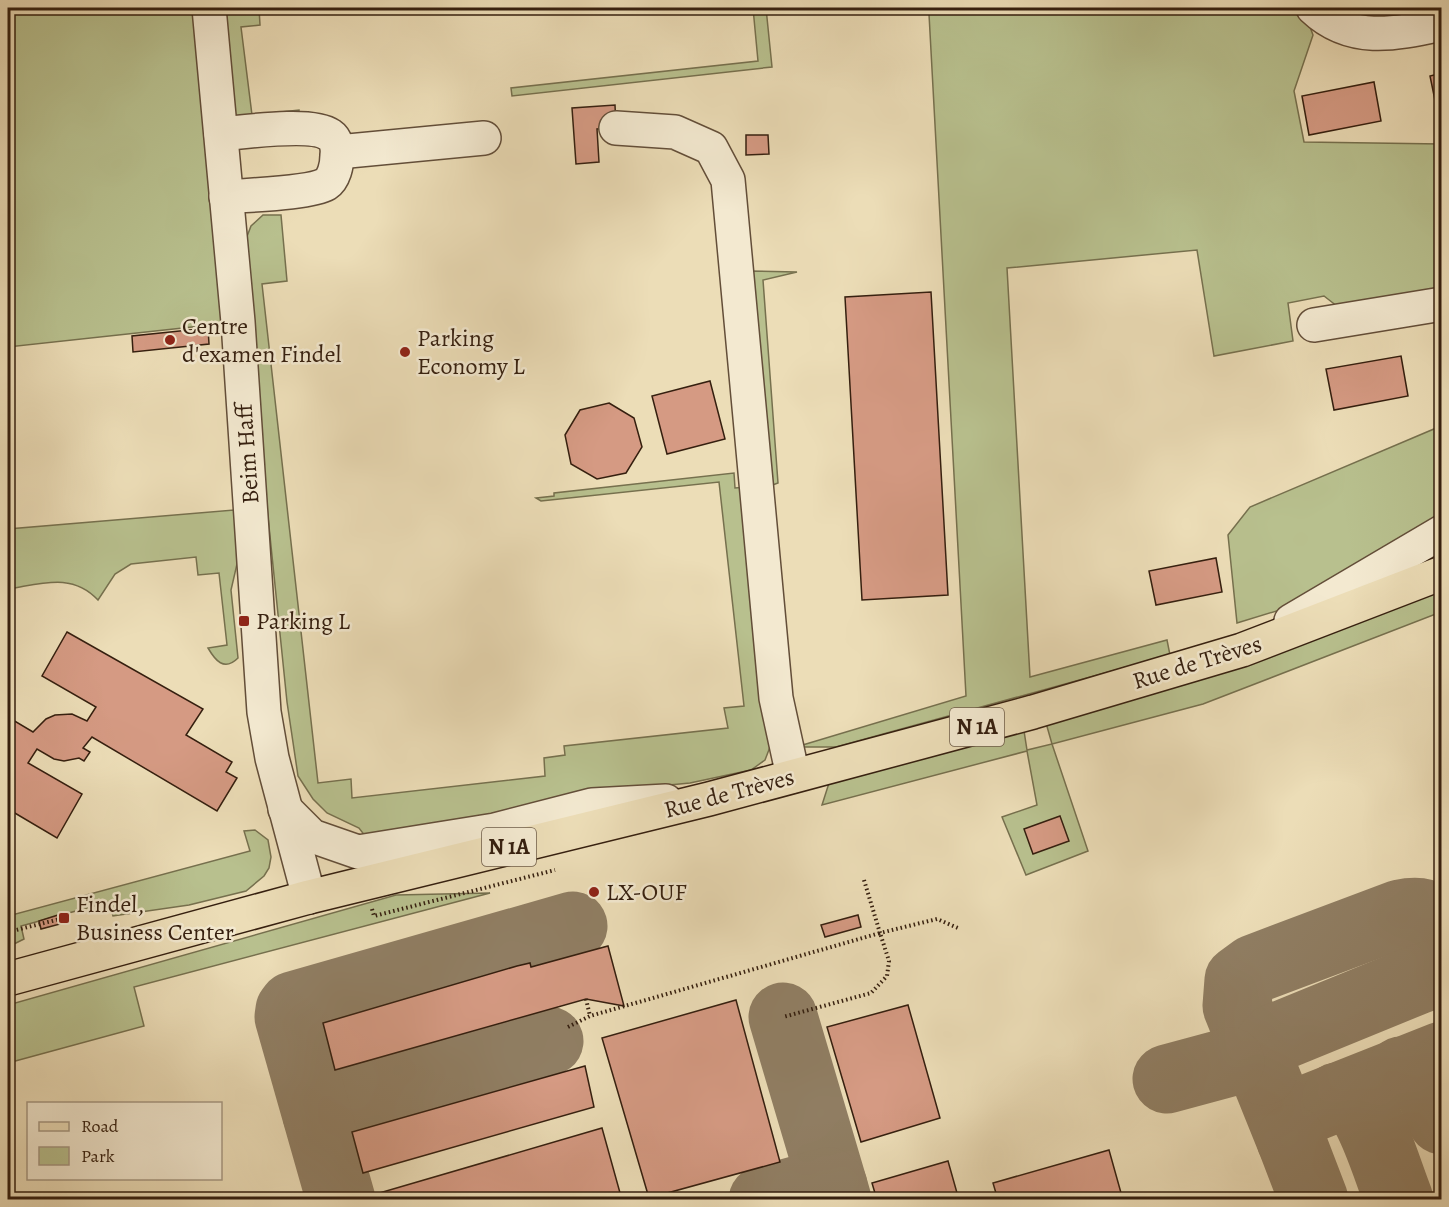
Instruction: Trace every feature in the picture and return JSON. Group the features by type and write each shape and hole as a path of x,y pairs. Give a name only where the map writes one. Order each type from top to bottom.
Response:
{"main road":[{"name":"Rue de Trèves","path":"8,979 309,897 710,799 1033,712 1242,650 1442,573"}],"street":[{"name":"Beim Haff","path":"209,8 238,322 264,711 272,758 309,897"},
{"path":"1313,8 1325,19 1355,32 1389,35 1442,24"},
{"path":"616,128 675,132 711,148 728,180 776,698 793,776"},
{"path":"221,134 312,129 328,134 335,141 338,152 335,170 328,183 314,189 226,197"},
{"path":"338,152 484,138"},
{"path":"1314,325 1442,304"},
{"path":"1242,650 1442,532"},
{"path":"285,809 312,836 358,852 495,830 592,805 710,799"}],"path":[{"path":"783,1017 871,993 887,976 889,961 864,879"},
{"path":"8,932 64,918"},
{"path":"568,1026 590,1016 880,933 937,919 958,928"},
{"path":"586,999 590,1016"}],"green space":[{"path":"8,8 259,8 260,25 241,27 252,115 299,110 299,115 236,119 238,322 8,347"},
{"path":"753,8 766,8 772,67 512,96 511,88 758,61"},
{"path":"935,8 1303,8 1313,35 1294,91 1304,142 1441,144 1441,292 1342,310 1324,296 1288,303 1293,341 1214,356 1197,250 1007,268 1030,677 1167,640 1170,655 836,747 796,747 966,696 929,14"},
{"path":"263,215 281,215 287,281 262,284 318,783 351,779 352,798 545,776 544,758 565,755 564,746 728,728 724,708 744,706 719,482 541,501 536,498 554,496 554,493 734,473 735,488 747,487 770,747 765,760 751,770 690,783 627,789 369,841 359,828 327,813 313,799 298,776 287,702 267,507 246,239 251,226"},
{"path":"749,271 797,272 763,280 778,483 770,486"},
{"path":"1441,426 1441,532 1342,591 1237,623 1228,535 1250,507"},
{"path":"234,510 240,551 231,590 238,658 228,664 220,663 208,648 227,645 219,573 198,575 196,557 131,564 115,574 98,600 88,591 67,583 44,583 8,589 8,529"},
{"path":"1441,586 1441,612 1203,704 1052,744 1046,723"},
{"path":"1024,731 1027,750 1052,744 1088,851 1026,875 1002,817 1037,805 1027,751 822,805 829,783"},
{"path":"255,830 268,840 271,857 269,868 264,876 246,891 189,905 113,916 109,902 21,926 24,939 8,947 8,916 250,851 244,831"},
{"path":"490,893 134,987 144,1026 8,1063 8,1005 396,895"}],"building":[{"path":"1442,73 1442,115 1438,115 1430,76"},
{"path":"1374,82 1381,121 1309,135 1302,96"},
{"path":"615,105 616,128 597,129 599,162 576,164 572,108"},
{"path":"746,135 768,135 769,154 746,155"},
{"path":"931,292 948,595 862,600 845,297"},
{"name":"Centre d'examen Findel","path":"208,328 209,344 133,352 132,336"},
{"path":"1401,356 1408,396 1334,410 1326,369"},
{"path":"710,381 725,439 667,454 652,396"},
{"path":"609,403 634,418 642,447 626,473 597,479 571,464 565,435 580,410"},
{"path":"1216,558 1222,592 1156,605 1149,571"},
{"path":"67,632 203,709 186,735 232,762 226,772 237,778 217,811 92,737 83,748 90,752 84,761 79,758 64,761 54,759 37,749 28,763 82,794 57,838 8,809 8,717 33,732 46,719 55,715 72,714 87,721 96,707 42,676"},
{"path":"1060,816 1069,841 1033,854 1024,829"},
{"path":"58,915 60,924 41,929 39,921"},
{"path":"858,915 861,927 825,937 821,925"},
{"path":"608,946 624,1006 586,999 335,1070 323,1023 517,966 530,963 531,967"},
{"path":"736,1000 780,1162 649,1198 602,1038"},
{"path":"908,1005 940,1118 861,1142 827,1027"},
{"path":"585,1066 594,1107 363,1173 352,1132"},
{"path":"602,1128 622,1200 370,1200 369,1196"},
{"path":"1109,1150 1123,1200 998,1200 993,1183"},
{"path":"948,1161 959,1200 877,1200 872,1183"}],"taxiway":[{"path":"1442,926 1423,913 1400,914 1254,969 1239,980 1237,1006 1291,1140 1295,1122 1308,1109 1442,1056"},
{"path":"341,1200 289,1017 293,1006 573,926"},
{"path":"1263,1071 1265,1053 1268,1045 1275,1038 1417,980 1442,974"},
{"path":"783,1017 833,1186"},
{"path":"317,1115 325,1104 549,1041"},
{"path":"1167,1079 1230,1062"},
{"path":"1401,1071 1411,1074 1424,1083 1432,1095 1442,1120"},
{"path":"1337,1097 1356,1104 1367,1118 1399,1200"},
{"path":"1291,1140 1314,1200"},
{"path":"763,1200 828,1182 833,1186 837,1200"}],"place":[{"name":"Centre d'examen Findel","path":"170,340"},
{"name":"Parking Economy L","path":"405,352"},
{"name":"Parking L","path":"244,621"},
{"name":"LX-OUF","path":"594,892"},
{"name":"Findel, Business Center","path":"64,918"}]}
